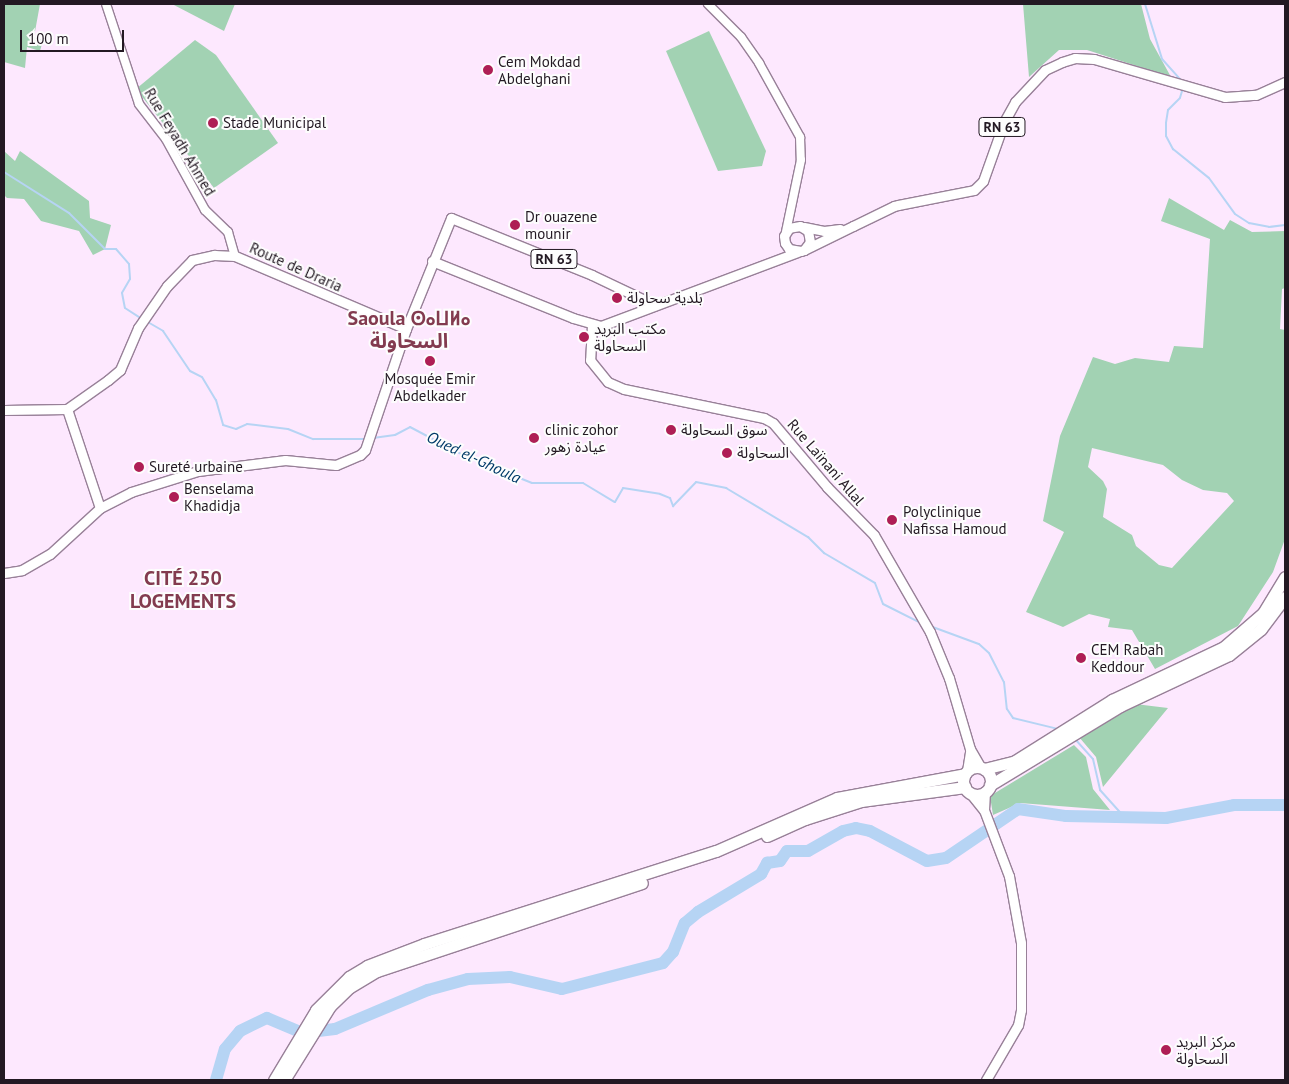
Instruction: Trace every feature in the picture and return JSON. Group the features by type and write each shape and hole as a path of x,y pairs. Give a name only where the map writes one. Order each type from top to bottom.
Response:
{"highway":[{"path":"284,1080 319,1013 350,987 395,963 718,858 833,809 877,797 988,788 1076,728 1112,700 1212,654 1234,640 1263,613 1285,577"},
{"path":"1076,728 1235,651 1261,630 1285,597"},
{"path":"274,1080 319,1013 348,977 398,953 716,851 837,798 1010,763 1054,743"},
{"path":"983,769 990,778 988,788"},
{"path":"966,773 968,790"}],"main road":[{"name":"RN 63","path":"4,572 22,570 50,554 100,508 131,492 198,471 286,460 336,465 365,450 406,329 432,260 451,218 592,274 655,304 802,250 898,205 974,190 983,181 1004,122 1016,102 1045,70 1062,62 1094,59 1165,81 1244,98 1285,82"},
{"name":"RN 63","path":"802,226 824,231 853,226"},
{"path":"776,260 785,236 792,227 802,226 810,238 802,250 789,249 785,236"},
{"name":"Route de Draria","path":"67,409 120,370 138,328 155,304 192,260 214,255 236,256 270,273 406,329"},
{"path":"432,260 592,325 615,322 655,304"},
{"name":"Rue Laïnani Allal","path":"592,325 590,360 608,382 624,389 764,418 773,423 880,543 930,632 950,678 970,750"},
{"path":"4,410 67,409 100,508"},
{"path":"970,750 983,769"},
{"path":"966,773 970,750"},
{"path":"984,810 988,788"},
{"path":"968,790 984,810 995,836 1019,919 1021,1010 1018,1025 986,1080"}],"street":[{"name":"Rue Feyadh Ahmed","path":"106,4 138,104 166,139 205,210 228,232 236,256"},
{"path":"708,4 752,53 800,137 802,153 785,236"},
{"path":"790,214 802,226"}],"green space":[{"path":"4,4 40,4 34,37 43,40 40,51 27,47 25,68 4,62"},
{"path":"172,4 235,4 224,31"},
{"path":"1023,4 1141,4 1150,39 1171,77 1087,50 1059,50 1029,77"},
{"path":"709,31 766,151 762,166 718,171 666,51"},
{"name":"Stade Municipal","path":"195,40 216,55 278,143 214,188 136,89"},
{"path":"4,151 15,161 20,151 89,201 90,218 111,225 105,249 93,255 79,231 41,221 24,199 7,198 4,195"},
{"path":"1169,198 1224,230 1230,220 1252,232 1285,231 1285,288 1282,289 1280,329 1285,330 1285,539 1273,572 1238,626 1155,669 1132,630 1108,627 1110,619 1089,614 1063,627 1026,612 1064,532 1043,521 1060,436 1093,357 1115,364 1135,358 1169,362 1174,346 1203,348 1210,239 1161,221","holes":["1092,448 1163,465 1182,480 1203,490 1227,493 1234,501 1172,568 1159,565 1136,546 1132,535 1103,517 1107,489 1103,481 1088,467"]},
{"path":"1135,704 1168,708 1103,787 1096,757 1079,737"},
{"path":"1074,745 1086,757 1093,789 1110,810 1020,803 993,815 990,796"}],"waterway":[{"path":"1145,4 1162,59 1182,81"},
{"path":"1183,88 1180,98 1168,110 1166,136 1173,149 1209,178 1235,214 1249,223 1269,227 1285,225"},
{"name":"Oued el-Ghoula","path":"4,172 69,213 105,249 116,249 129,264 130,279 122,293 125,308 142,319"},
{"name":"Oued el-Ghoula","path":"146,321 163,331 190,371 202,377 216,400 223,425 236,429 247,424 288,429 313,439 365,439"},
{"name":"Oued el-Ghoula","path":"373,438 395,435 410,427 467,457 532,483 583,483 615,502 623,488 660,494 670,498 673,506 696,482 726,488 808,537 824,553 875,583 883,604 921,623"},
{"name":"Oued el-Ghoula","path":"930,626 979,644 989,653 1004,682 1007,709 1013,718 1058,729"},
{"name":"Oued el-Ghoula","path":"1075,739 1093,759 1100,790 1125,818"},
{"path":"216,1080 225,1049 240,1031 267,1018 302,1033 335,1029 428,990 468,979 510,977 562,989 663,963 673,952 685,923 698,912 761,874 767,863 780,861 787,851 808,851 843,831 856,828 870,831 927,861 946,858 1018,809 1066,816 1166,818 1234,805 1285,805"}],"place":[{"name":"Cem Mokdad Abdelghani","path":"488,70"},
{"name":"Stade Municipal","path":"213,123"},
{"name":"Dr ouazene mounir","path":"515,225"},
{"name":"بلدية سحاولة","path":"617,298"},
{"name":"مكتب البريد السحاولة","path":"584,337"},
{"name":"Mosquée Emir Abdelkader","path":"430,361"},
{"name":"سوق السحاولة","path":"671,430"},
{"name":"clinic zohor عيادة زهور","path":"534,438"},
{"name":"السحاولة","path":"727,453"},
{"name":"Sureté urbaine","path":"139,467"},
{"name":"Benselama Khadidja","path":"174,497"},
{"name":"Polyclinique Nafissa Hamoud","path":"892,520"},
{"name":"CEM Rabah Keddour","path":"1081,658"},
{"name":"مركز البريد السحاولة","path":"1166,1050"}],"district":[{"name":"Saoula ⵙⴰⵡⵍⴰ السحاولة","path":"409,330"},
{"name":"CITÉ 250 LOGEMENTS","path":"183,590"}]}
